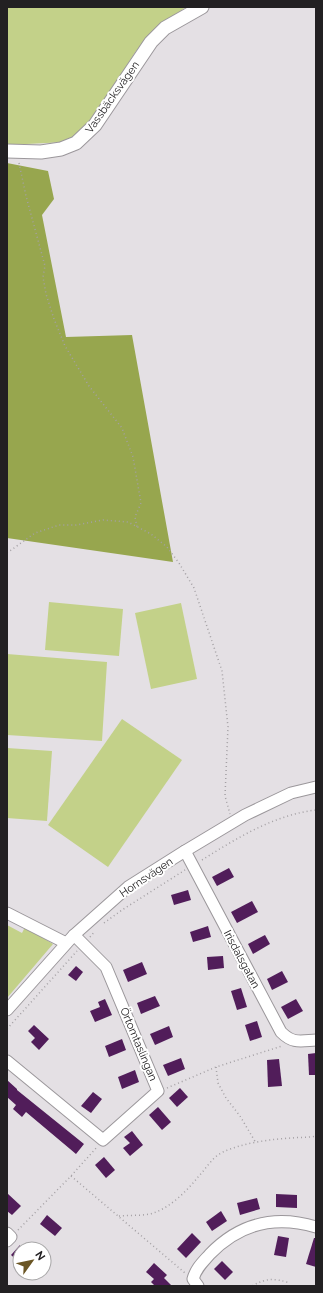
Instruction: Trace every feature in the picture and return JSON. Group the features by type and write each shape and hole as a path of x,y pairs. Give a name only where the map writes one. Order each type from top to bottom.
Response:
{"street":[{"name":"Vassbäcksvägen","path":"12,151 41,152 61,149 76,143 95,125 150,42 165,28 202,7"},
{"name":"Hornsvägen","path":"7,1010 66,943 128,887 232,823 291,793 316,787"},
{"name":"Irisdalsgatan","path":"185,851 280,1032 286,1037 295,1041"},
{"path":"7,913 66,943"},
{"name":"Örtomtaslingan","path":"74,935 106,967 158,1091 103,1140"},
{"path":"295,1041 316,1040"},
{"path":"7,1061 103,1140"},
{"path":"195,1282 195,1272 199,1266 228,1238 242,1230 259,1224 276,1221 295,1222 316,1227"}],"path":[{"path":"12,151 45,266 43,277 54,319 65,346 89,386 122,428 133,457 141,503 135,517 137,527"},
{"path":"7,553 35,533 59,525 76,525 103,520 128,522 150,534 167,547 179,563 194,588 222,671 228,727 225,796 232,823"},
{"path":"7,1029 83,944 104,923 122,910 243,835 288,815 316,810"},
{"path":"158,1091 216,1067 295,1041"},
{"path":"216,1067 218,1083 223,1093 240,1116 256,1143"},
{"path":"120,1216 150,1214 172,1202 199,1177 209,1164 222,1152 235,1147 256,1143 316,1136"},
{"path":"8,1237 71,1176 103,1140"},
{"path":"71,1176 120,1216 195,1282"},
{"path":"252,1286 270,1279 278,1279 290,1283"}],"green space":[{"path":"7,7 186,7 158,27 136,51 86,129 66,142 7,145"},
{"path":"7,163 48,171 54,199 42,215 66,337 132,335 173,562 7,538"},
{"path":"49,602 123,609 119,656 45,650"},
{"path":"181,603 197,679 151,689 135,613"},
{"path":"7,654 107,662 102,741 7,735"},
{"path":"122,719 182,760 108,867 48,825"},
{"path":"7,748 52,751 47,821 7,818"},
{"path":"7,925 22,933 25,927 53,944 7,998"}],"building":[{"path":"229,868 234,877 217,886 212,877"},
{"path":"188,890 191,900 174,905 171,895"},
{"path":"252,901 258,912 237,923 231,912"},
{"path":"208,926 211,937 193,942 190,932"},
{"path":"265,935 270,944 253,954 248,944"},
{"path":"223,956 224,968 208,970 207,957"},
{"path":"142,962 147,974 128,982 123,970"},
{"path":"76,966 83,972 76,981 68,975"},
{"path":"282,971 288,982 272,990 267,979"},
{"path":"241,988 247,1007 237,1010 231,991"},
{"path":"155,996 160,1006 141,1014 137,1003"},
{"path":"105,999 112,1015 95,1022 90,1011 100,1007 98,1002"},
{"path":"296,999 303,1011 288,1019 281,1007"},
{"path":"257,1021 262,1037 250,1041 245,1025"},
{"path":"34,1025 49,1039 39,1050 31,1042 35,1038 28,1031"},
{"path":"169,1026 173,1037 155,1045 150,1034"},
{"path":"122,1039 126,1050 109,1057 105,1046"},
{"path":"316,1053 316,1075 309,1075 308,1054"},
{"path":"181,1058 185,1069 168,1076 163,1065"},
{"path":"279,1059 282,1086 268,1087 267,1060"},
{"path":"135,1070 139,1082 122,1089 118,1077"},
{"path":"7,1080 17,1090 84,1144 76,1154 26,1112 22,1117 13,1109 16,1105 7,1097"},
{"path":"180,1088 188,1097 177,1107 169,1098"},
{"path":"93,1092 102,1099 91,1113 81,1106"},
{"path":"158,1107 171,1122 162,1130 149,1115"},
{"path":"132,1131 143,1145 130,1156 123,1148 130,1143 124,1137"},
{"path":"104,1157 115,1170 106,1178 95,1165"},
{"path":"7,1193 21,1206 12,1215 7,1211"},
{"path":"276,1194 297,1195 297,1208 276,1207"},
{"path":"257,1198 260,1209 240,1215 237,1203"},
{"path":"221,1211 227,1221 212,1231 206,1222"},
{"path":"47,1215 62,1228 55,1236 40,1224"},
{"path":"192,1233 201,1242 186,1258 177,1249"},
{"path":"278,1236 289,1238 286,1257 274,1255"},
{"path":"314,1238 316,1238 316,1267 306,1264"},
{"path":"222,1261 233,1272 225,1280 214,1269"},
{"path":"154,1263 167,1275 164,1278 172,1286 155,1286 151,1282 154,1279 146,1272"}]}
